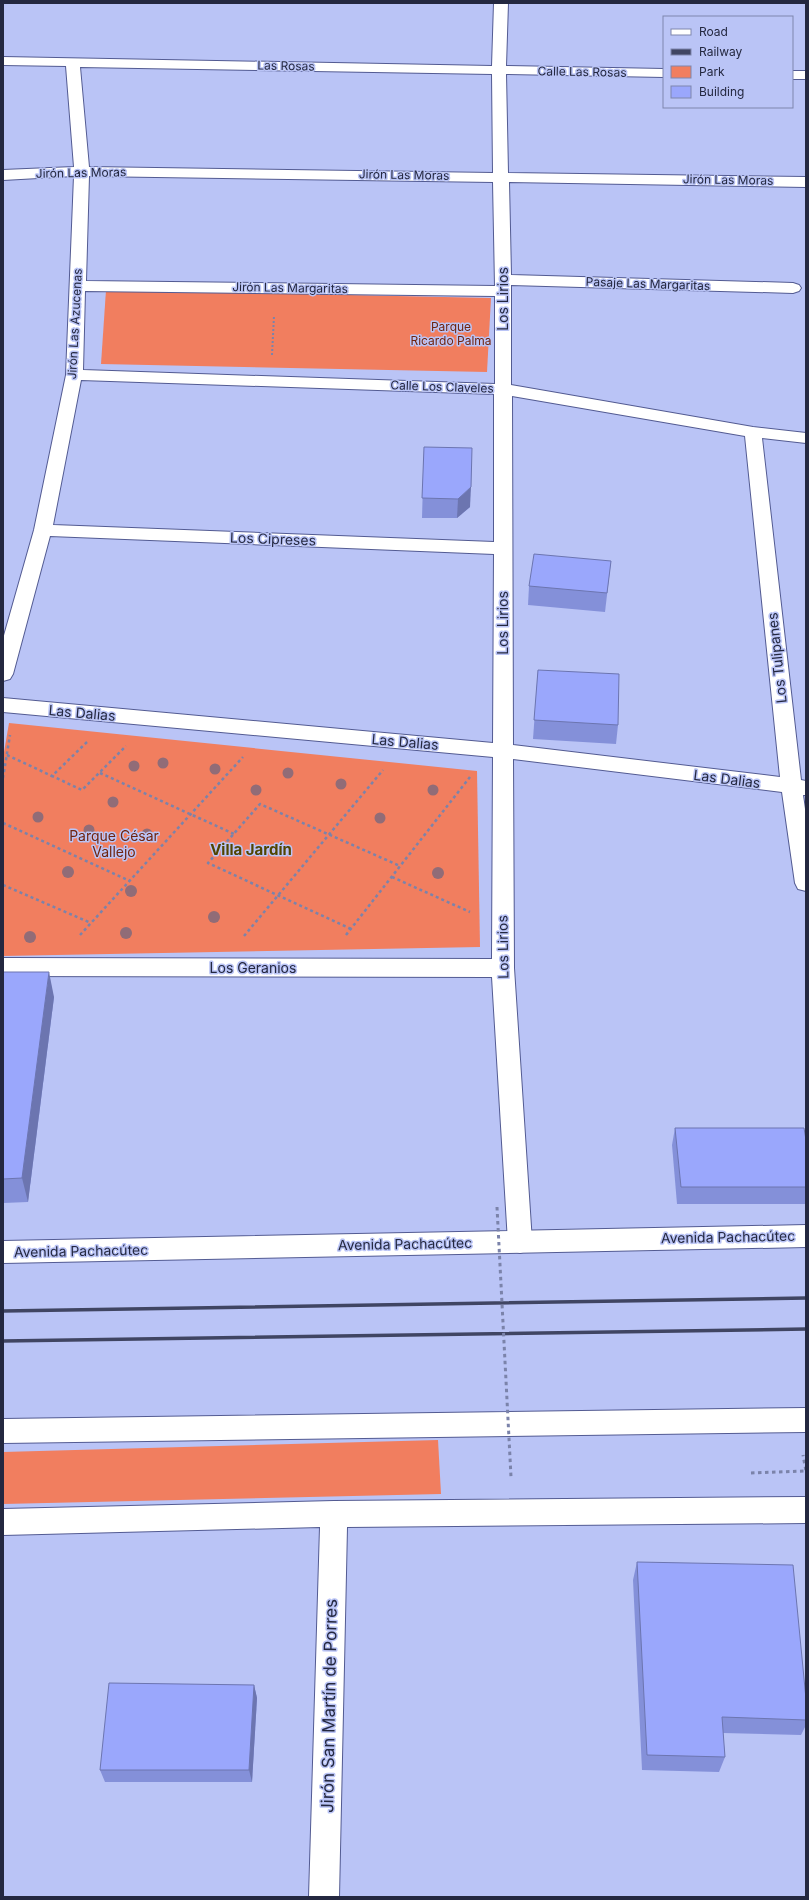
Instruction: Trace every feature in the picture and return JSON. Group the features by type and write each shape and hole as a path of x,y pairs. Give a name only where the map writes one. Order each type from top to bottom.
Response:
{"street":[{"name":"Los Lirios","path":"501,3 499,70 503,285 503,968 520,1242"},
{"path":"3,61 73,62"},
{"name":"Las Rosas","path":"73,62 499,70"},
{"name":"Jirón Las Azucenas","path":"3,674 43,530 74,375 82,171 73,62"},
{"name":"Calle Las Rosas","path":"499,70 663,73"},
{"path":"793,75 806,75"},
{"name":"Jirón Las Moras","path":"3,175 82,171 501,176 806,182"},
{"name":"Jirón Las Margaritas","path":"77,286 275,288 503,285"},
{"name":"Pasaje Las Margaritas","path":"503,285 793,288"},
{"name":"Calle Los Claveles","path":"74,375 502,389 753,432 806,438"},
{"name":"Los Tulipanes","path":"753,432 799,787 806,883"},
{"name":"Los Cipreses","path":"43,530 502,548"},
{"name":"Las Dalias","path":"3,705 503,751 799,787"},
{"name":"Los Geranios","path":"3,968 503,968"},
{"name":"Avenida Pachacútec","path":"3,1252 806,1236"},
{"path":"3,1431 802,1420"},
{"path":"3,1522 334,1514 806,1510"},
{"name":"Jirón San Martín de Porres","path":"324,1897 334,1514"}],"path":[{"path":"271,382 275,288"},
{"path":"52,776 90,740"},
{"path":"7,755 82,790 128,744"},
{"path":"76,940 243,756"},
{"path":"239,941 388,765"},
{"path":"99,772 234,834"},
{"path":"342,940 473,774 473,781"},
{"path":"351,929 208,863 260,804 400,866"},
{"path":"3,823 130,881"},
{"path":"392,877 474,914"},
{"path":"3,885 90,923"},
{"path":"497,1207 511,1477"},
{"path":"744,1473 806,1471 802,1420"}],"green space":[{"name":"Parque Ricardo Palma","path":"106,290 491,298 487,372 101,364"},
{"name":"Parque César Vallejo","path":"9,723 477,771 480,947 3,956 3,758"},
{"path":"438,1440 441,1494 3,1504 3,1452"}],"building":[{"path":"424,447 472,448 471,487 458,499 422,498"},
{"path":"534,554 611,561 607,593 529,586"},
{"path":"538,670 619,674 618,725 534,720"},
{"path":"3,972 49,972 22,1178 3,1179"},
{"path":"675,1128 804,1128 806,1140 806,1187 681,1187"},
{"path":"637,1562 793,1565 806,1699 806,1720 722,1717 725,1757 647,1755"},
{"path":"109,1683 254,1685 249,1770 100,1770"}],"railway":[{"path":"3,1311 806,1298"},
{"path":"3,1341 806,1329"}],"district":[{"name":"Villa Jardín","path":"251,850"}]}
